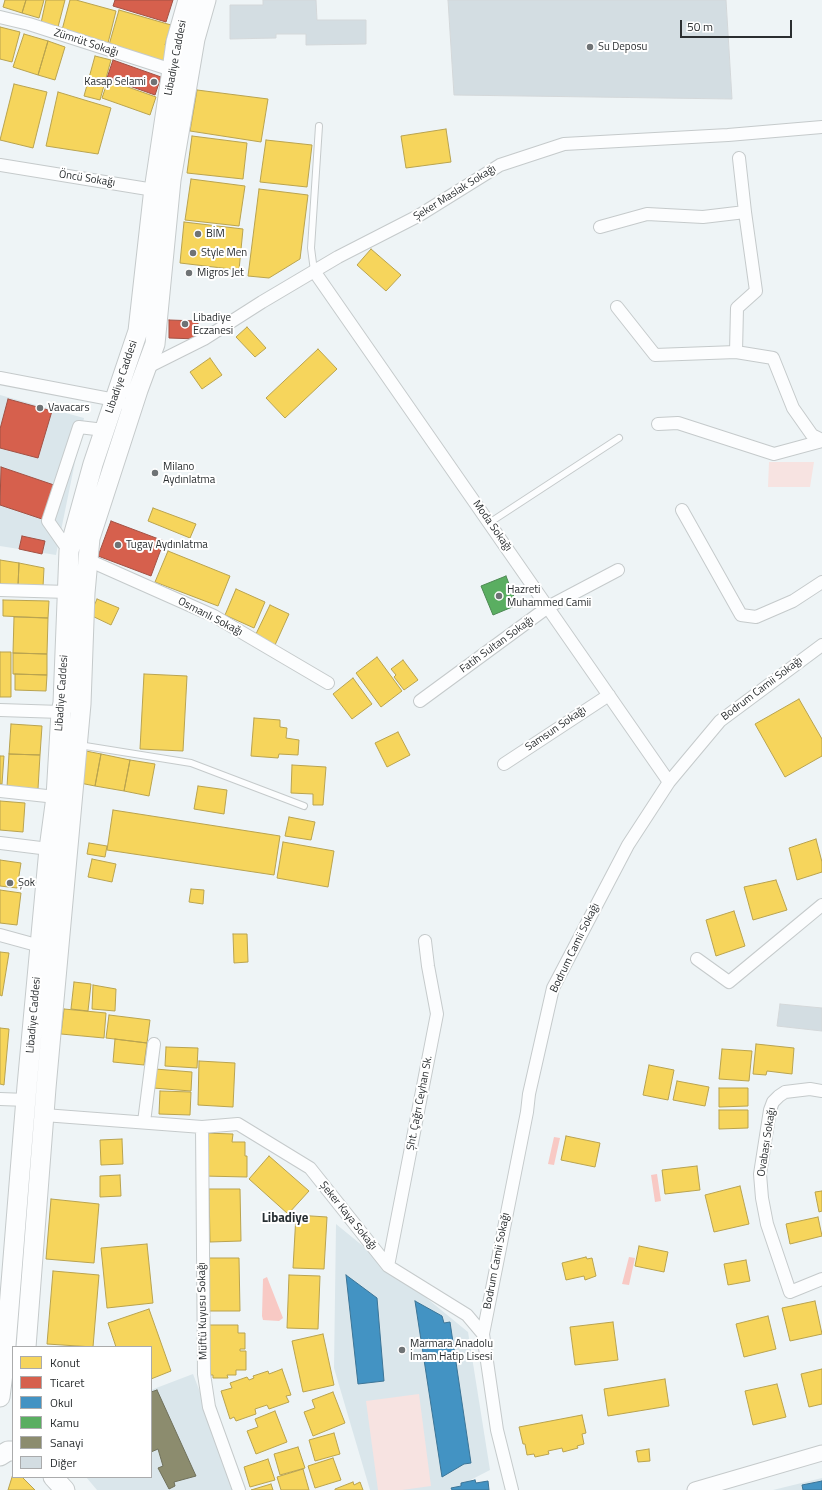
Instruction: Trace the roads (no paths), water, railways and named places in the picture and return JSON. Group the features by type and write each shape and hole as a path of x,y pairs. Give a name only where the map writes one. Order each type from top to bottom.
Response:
{"main road":[{"name":"Libadiye Caddesi","path":"0,1397 49,849 56,797 60,712 63,703 69,551 93,464 138,331 154,190 176,42 188,0"},
{"name":"Libadiye Caddesi","path":"26,1346 66,860 82,704 85,593 90,538 155,344 171,180 194,39 206,0"},
{"path":"0,1456 8,1451 12,1451"},
{"path":"54,1478 65,1490"}],"street":[{"name":"Zümrüt Sokağı","path":"0,17 29,24 172,70"},
{"name":"Şeker Maslak Sokağı","path":"146,368 204,339 314,271 418,216 500,165 564,144 735,134 822,127"},
{"path":"736,352 737,308 756,291 739,158"},
{"name":"Öncü Sokağı","path":"0,165 154,190"},
{"path":"154,190 171,180"},
{"path":"600,227 647,214 703,217 745,212"},
{"name":"Moda Sokağı","path":"314,271 669,782"},
{"path":"617,307 655,355 736,352 774,358 793,408 812,435 822,440"},
{"path":"0,378 115,400 132,409"},
{"path":"658,424 678,423 774,454 822,440"},
{"path":"69,551 48,521 79,427 104,430"},
{"path":"682,510 741,616 756,617 793,601 822,582"},
{"name":"Osmanlı Sokağı","path":"88,560 214,616 328,683"},
{"name":"Fatih Sultan Sokağı","path":"420,701 548,607 618,570"},
{"path":"0,590 68,592"},
{"name":"Bodrum Camii Sokağı","path":"483,1334 527,1112 529,1094 553,988 628,845 669,782 720,721 822,645"},
{"name":"Samsun Sokağı","path":"504,764 609,695"},
{"path":"0,710 60,712"},
{"path":"0,791 56,797"},
{"path":"0,844 49,849"},
{"path":"697,959 729,982 822,905"},
{"path":"0,934 40,946"},
{"name":"Şht. Çağrı Ceyhan Sk.","path":"388,1266 437,1014 425,941"},
{"path":"144,1122 154,1044"},
{"name":"Ovabaşı Sokağı","path":"822,1091 810,1089 785,1092 774,1102 770,1110 760,1174 762,1198 767,1224 790,1292 822,1279"},
{"path":"0,1099 27,1100"},
{"name":"Şeker Kaya Sokağı","path":"44,1115 202,1126 238,1124 310,1168 388,1266 467,1315 483,1334"},
{"name":"Müftü Kuyusu Sokağı","path":"202,1126 204,1374 209,1406 239,1490"},
{"path":"483,1334 497,1430 512,1490"},
{"path":"695,1490 822,1454"}],"lane":[{"path":"314,271 311,248 319,126"},
{"path":"489,523 619,438"},
{"path":"78,744 191,763 304,806"}],"place":[{"name":"Su Deposu","path":"590,47"},
{"name":"Kasap Selami","path":"154,82"},
{"name":"BİM","path":"198,234"},
{"name":"Style Men","path":"193,253"},
{"name":"Migros Jet","path":"189,273"},
{"name":"Libadiye Eczanesi","path":"185,324"},
{"name":"Vavacars","path":"40,408"},
{"name":"Milano Aydınlatma","path":"155,473"},
{"name":"Tugay Aydınlatma","path":"118,545"},
{"name":"Hazreti Muhammed Camii","path":"499,596"},
{"name":"Şok","path":"10,883"},
{"name":"Marmara Anadolu İmam Hatip Lisesi","path":"402,1350"}],"district":[{"name":"Libadiye","path":"285,1219"}]}
